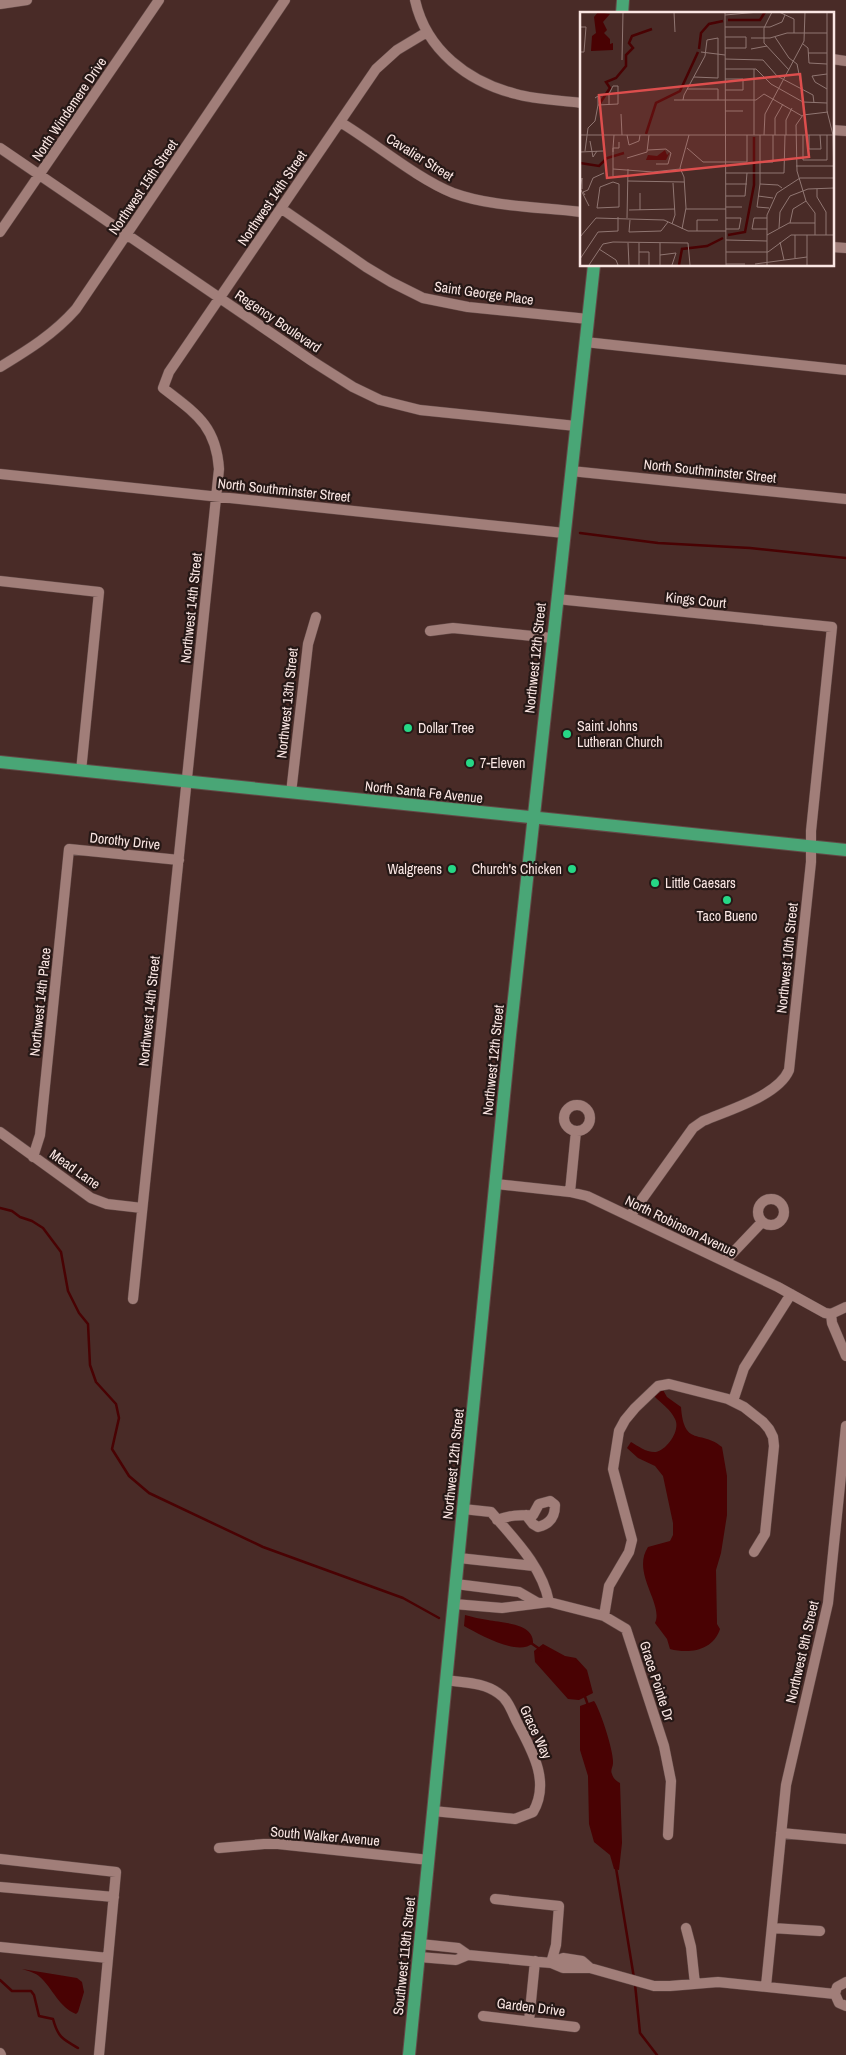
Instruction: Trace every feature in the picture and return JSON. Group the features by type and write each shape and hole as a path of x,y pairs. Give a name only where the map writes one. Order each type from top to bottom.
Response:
{"main road":[{"name":"Northwest 12th Street","path":"429,1860 533,818 594,266"},
{"name":"North Santa Fe Avenue","path":"0,762 846,850"},
{"name":"Southwest 119th Street","path":"409,2055 429,1860"}],"street":[{"path":"0,4 27,0"},
{"name":"Northwest 15th Street","path":"0,367 32,348 63,324 86,295 285,0"},
{"path":"415,0 419,16 433,41 462,70 490,84 517,94 580,103"},
{"name":"North Windemere Drive","path":"0,232 156,1"},
{"name":"Northwest 14th Street","path":"133,1299 219,459 212,436 196,413 163,388 169,372 376,69 397,50 427,32"},
{"name":"Cavalier Street","path":"340,122 434,184 454,193 502,203 580,212"},
{"name":"Regency Boulevard","path":"0,148 353,387 380,400 420,410 576,426"},
{"name":"Saint George Place","path":"282,209 366,267 424,298 460,306 588,319"},
{"path":"585,342 846,370"},
{"name":"North Southminster Street","path":"571,471 846,499"},
{"name":"North Southminster Street","path":"0,474 564,533"},
{"path":"0,581 99,592 81,771"},
{"name":"Kings Court","path":"557,599 832,627"},
{"name":"Northwest 13th Street","path":"291,793 308,644 316,618"},
{"name":"Northwest 10th Street","path":"630,1216 693,1128 704,1121 772,1091 786,1076 790,1065 811,862 832,627"},
{"path":"430,631 453,628 552,638"},
{"name":"Dorothy Drive","path":"69,849 179,860"},
{"name":"Northwest 14th Place","path":"33,1157 40,1135 69,849"},
{"path":"570,1192 576,1131"},
{"name":"Mead Lane","path":"0,1132 98,1202 142,1208"},
{"name":"North Robinson Avenue","path":"496,1184 570,1192 587,1196 791,1294 820,1311 831,1314"},
{"path":"725,1262 762,1222"},
{"path":"733,1401 744,1368 791,1294"},
{"path":"846,1307 831,1314 832,1323 846,1356"},
{"path":"604,1616 609,1586 629,1552 632,1540 613,1469 620,1431 625,1420 658,1386 669,1384 733,1401 744,1407 769,1429 773,1437 774,1446 765,1534 754,1552"},
{"name":"Northwest 9th Street","path":"766,1986 786,1785 828,1603 846,1426"},
{"path":"463,1509 491,1512 528,1556 546,1588 549,1602"},
{"path":"498,1520 511,1515 526,1515"},
{"path":"459,1558 534,1566"},
{"path":"456,1584 519,1592 538,1603"},
{"name":"Grace Pointe Dr","path":"454,1604 502,1608 549,1602 604,1616 626,1629 664,1746 671,1781 668,1835"},
{"name":"Grace Way","path":"434,1811 515,1819 534,1812 539,1798 540,1774 536,1757 504,1698 492,1689 446,1684"},
{"path":"781,1834 846,1840"},
{"name":"South Walker Avenue","path":"219,1848 278,1844 429,1860"},
{"path":"0,1859 116,1872 99,2055"},
{"path":"0,1887 114,1897"},
{"path":"495,1899 559,1906 556,1945 551,1963"},
{"path":"686,1928 691,1947 695,1984"},
{"path":"772,1928 820,1931"},
{"path":"0,1947 108,1958"},
{"path":"420,1950 456,1960 468,1954 551,1963 563,1958 582,1961 590,1968 654,1986 718,1982 835,1994"},
{"path":"529,2021 535,1961"},
{"path":"835,1994 840,1984 846,1982"},
{"path":"835,1994 839,2003 846,2006"},
{"name":"Garden Drive","path":"482,2016 575,2027"}],"shaded area":[{"path":"663,1390 667,1397 681,1407 683,1420 690,1433 722,1447 727,1476 727,1515 721,1553 716,1570 717,1624 720,1629 712,1642 692,1651 670,1649 667,1639 655,1623 657,1615 645,1577 644,1557 648,1547 670,1541 673,1535 673,1523 663,1476 655,1466 638,1458 627,1448 631,1442 646,1450 656,1452 664,1448 672,1439 676,1429 675,1419 654,1396"},
{"path":"465,1615 516,1625 528,1631 532,1636 533,1643 526,1647 518,1647 498,1643 464,1626"},
{"path":"543,1644 565,1656 576,1658 587,1670 593,1693 579,1700 568,1699 535,1662 534,1651"},
{"path":"594,1701 609,1741 613,1758 611,1773 620,1783 622,1843 619,1870 614,1869 610,1855 594,1842 589,1824 588,1776 580,1750 580,1706"},
{"path":"22,1969 77,1978 82,1982 84,1992 78,2012 76,2014 65,2007 38,1976"}],"waterway":[{"path":"580,533 658,543 750,548 846,558"},
{"path":"0,1208 12,1211 43,1228 61,1252 68,1291 79,1313 88,1324 90,1365 96,1382 116,1404 119,1418 112,1449 129,1476 149,1493 263,1547 403,1598 439,1618"},
{"path":"531,1643 541,1650"},
{"path":"584,1694 588,1705"},
{"path":"616,1868 634,1978"},
{"path":"0,1980 12,1991 31,1991 34,1995 39,2016 53,2019 61,2037 78,2048"},
{"path":"635,1984 640,2033 657,2055"}],"place":[{"name":"Dollar Tree","path":"408,728"},
{"name":"Saint Johns Lutheran Church","path":"567,734"},
{"name":"7-Eleven","path":"470,763"},
{"name":"Walgreens","path":"452,869"},
{"name":"Church's Chicken","path":"572,869"},
{"name":"Little Caesars","path":"655,883"},
{"name":"Taco Bueno","path":"727,900"}]}
